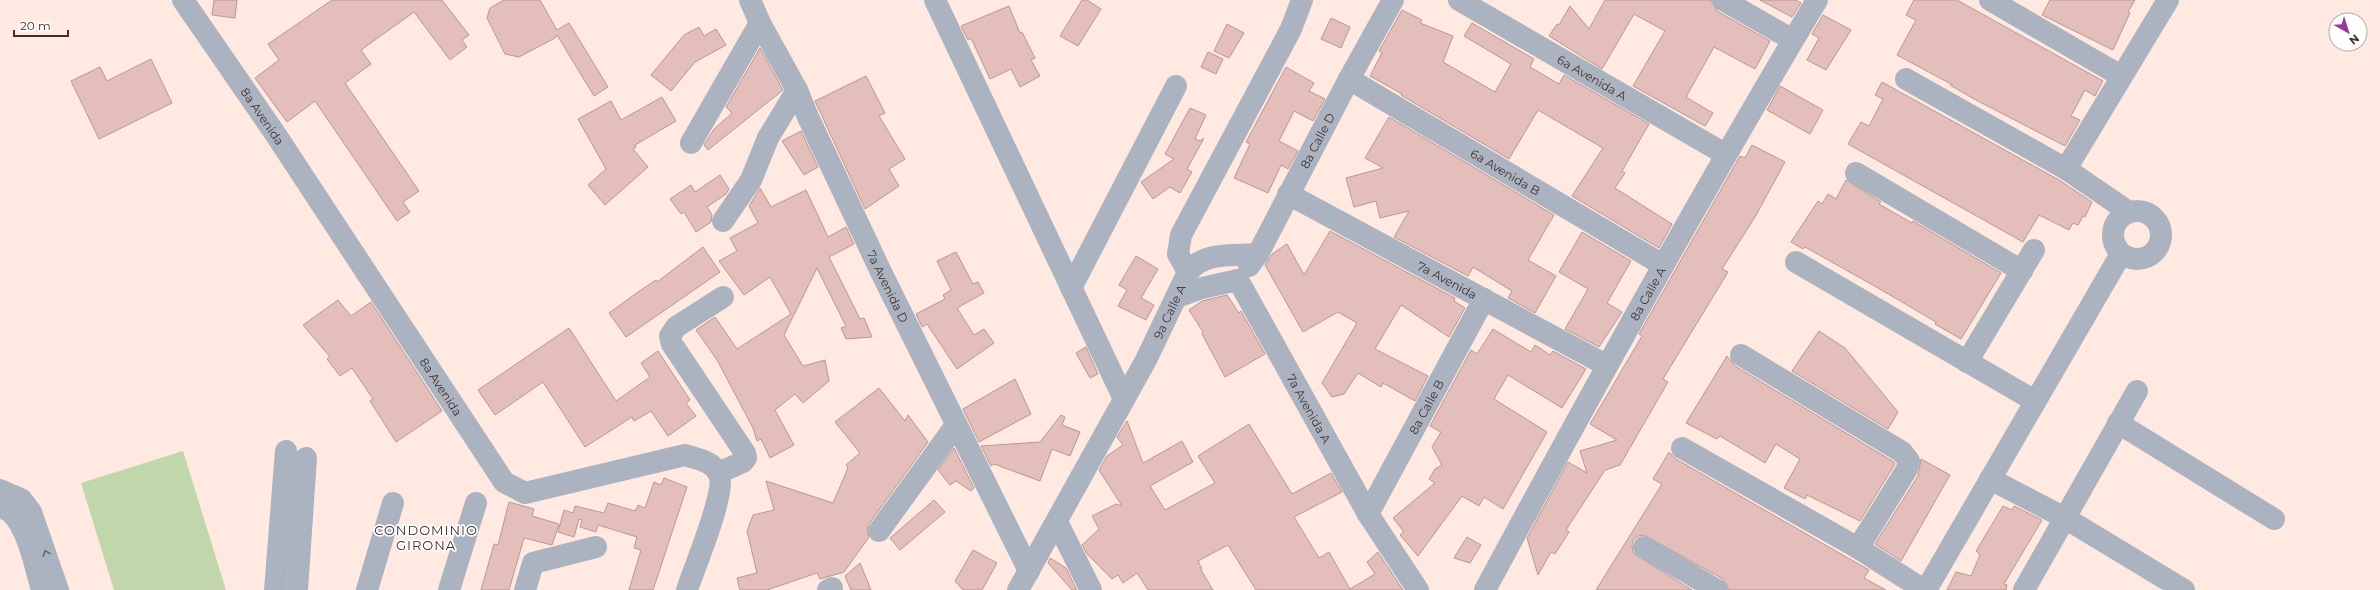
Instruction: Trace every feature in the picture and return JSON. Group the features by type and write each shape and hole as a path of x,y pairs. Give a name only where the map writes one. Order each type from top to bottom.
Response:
{"street":[{"name":"8a Avenida","path":"183,0 276,135 504,482 526,493 685,455 708,462 718,473"},
{"name":"7a Avenida D","path":"750,0 760,23 797,90 808,117 881,272 1029,571"},
{"path":"935,0 1124,399"},
{"name":"9a Calle A","path":"1018,590 1124,399 1177,297 1188,272 1178,254 1181,235 1291,29 1302,0"},
{"name":"8a Calle D","path":"1238,280 1258,254 1349,79 1393,0"},
{"name":"6a Avenida A","path":"1459,0 1725,154"},
{"path":"1723,0 1793,40"},
{"name":"8a Calle A","path":"1485,590 1606,365 1725,154 1817,0"},
{"path":"1990,0 2121,76"},
{"path":"2066,169 2168,0"},
{"path":"691,143 760,23"},
{"path":"1906,78 2066,169 2129,212"},
{"name":"6a Avenida B","path":"1349,79 1663,265"},
{"path":"1071,288 1176,86"},
{"path":"723,221 751,180 768,138 797,90"},
{"path":"1856,173 2022,271"},
{"name":"7a Avenida","path":"1288,194 1484,298 1606,365"},
{"path":"2138,210 2155,218 2160,226 2162,235 2160,244 2155,252 2147,258 2134,259 2121,254 2114,243 2113,231 2118,219 2129,212 2138,210"},
{"path":"1967,362 2034,250"},
{"path":"1188,272 1194,265 1205,258 1258,254"},
{"path":"1682,448 1858,548 1925,590 2121,254"},
{"path":"1796,262 2035,401"},
{"path":"1177,297 1202,288 1238,280"},
{"name":"7a Avenida A","path":"1238,280 1368,514 1418,590"},
{"path":"686,590 718,500 721,484 718,473 743,462 746,458 745,453 672,344 670,336 676,327 723,297"},
{"name":"8a Calle B","path":"1368,514 1484,298"},
{"path":"1741,355 1902,452 1909,461 1907,469 1858,548"},
{"path":"2024,590 2137,391"},
{"path":"2118,424 2274,519"},
{"path":"879,531 956,425"},
{"path":"275,590 286,451"},
{"path":"297,590 306,458"},
{"path":"1990,479 2065,518 2184,590"},
{"path":"0,490 21,498 31,512 58,590"},
{"path":"366,590 393,503"},
{"path":"448,590 476,503"},
{"path":"0,507 15,515 24,533 42,590"},
{"path":"1057,522 1091,590"},
{"path":"525,590 533,564 596,547"},
{"path":"1644,547 1717,590"}],"green space":[{"path":"183,451 226,590 114,590 81,483"}],"building":[{"path":"214,0 237,0 235,18 212,15"},
{"path":"332,0 442,0 469,35 462,40 467,47 450,60 414,12 361,50 371,64 345,83 419,191 403,202 410,212 397,221 315,101 287,122 255,78 279,60 268,44"},
{"path":"504,0 540,0 557,30 569,23 608,87 594,96 557,35 555,38 519,57 505,54 487,18 490,8"},
{"path":"1082,0 1087,0 1101,9 1078,46 1060,36"},
{"path":"1605,0 1711,0 1717,11 1770,41 1755,69 1714,47 1686,97 1713,113 1705,126 1633,86 1665,31 1634,14 1602,69 1549,36 1557,24 1559,25 1570,6 1589,29"},
{"path":"1760,0 1796,0 1801,3 1792,17"},
{"path":"1914,0 1957,0 2103,81 2095,96 2085,90 2071,116 2080,120 2065,146 1974,99 1950,85 1951,84 1897,55 1916,20 1906,15"},
{"path":"2050,0 2135,0 2128,12 2130,13 2113,50 2042,15"},
{"path":"1009,6 1020,33 1022,32 1035,58 1031,60 1040,76 1020,87 1011,69 990,79 971,38 968,40 961,26"},
{"path":"1402,10 1422,20 1420,23 1453,36 1443,62 1495,92 1511,64 1464,36 1472,23 1534,59 1530,67 1559,84 1564,75 1649,124 1622,171 1625,173 1615,188 1672,224 1659,248 1572,196 1603,148 1538,110 1509,159 1370,76 1382,53 1379,51"},
{"path":"1823,15 1851,30 1826,70 1807,60 1819,38 1812,34"},
{"path":"1331,18 1350,27 1341,48 1321,39"},
{"path":"1227,24 1244,33 1229,58 1214,51"},
{"path":"699,27 704,36 716,29 726,45 695,62 671,91 651,75 684,35"},
{"path":"760,48 783,90 708,150 704,145 714,129 732,113 726,107"},
{"path":"1208,52 1223,59 1216,74 1201,67"},
{"path":"151,59 172,103 99,139 71,81 100,67 107,81"},
{"path":"1286,67 1314,83 1309,91 1325,99 1313,121 1294,111 1279,141 1298,151 1288,169 1281,165 1268,193 1234,178 1250,144 1246,142"},
{"path":"866,76 885,113 879,116 905,159 889,169 899,186 865,209 815,101"},
{"path":"1882,82 2059,180 2092,202 2085,217 2083,216 2078,225 2073,223 2069,230 2039,215 2023,242 1848,144 1861,122 1869,126 1883,99 1875,95"},
{"path":"1780,86 1823,110 1810,134 1767,110"},
{"path":"662,97 676,121 635,145 636,147 633,149 648,167 605,205 588,185 606,169 578,119 611,101 621,120"},
{"path":"1190,108 1206,115 1195,139 1200,141 1204,138 1187,169 1192,172 1180,193 1170,187 1153,199 1141,182 1174,159 1165,154"},
{"path":"1389,117 1554,215 1528,260 1556,276 1535,313 1508,298 1512,291 1473,267 1468,276 1394,237 1409,211 1380,218 1376,201 1354,207 1346,178 1383,168 1365,158"},
{"path":"801,131 818,167 804,175 782,141"},
{"path":"1752,145 1785,162 1755,217 1722,269 1728,272 1663,379 1668,382 1620,465 1605,470 1566,530 1569,532 1555,554 1551,552 1538,575 1527,538 1568,462 1587,473 1580,451 1617,440 1590,424 1642,336 1639,334 1740,156 1745,158"},
{"path":"720,175 729,189 726,194 707,207 712,215 711,222 696,232 684,212 681,214 670,199 691,185 695,192"},
{"path":"1846,180 1881,202 1879,204 1912,223 1913,221 2001,273 1961,339 1935,324 1936,322 1878,288 1805,247 1803,249 1791,242 1818,201 1822,204 1828,194 1836,199"},
{"path":"760,188 771,207 806,190 828,237 846,227 854,244 829,257 860,319 864,318 872,337 846,339 841,328 846,326 817,268 784,335 803,366 825,360 829,381 803,403 795,394 775,410 794,445 770,458 761,439 757,441 753,428 717,360 696,330 715,317 737,349 791,314 770,277 744,295 719,261 737,251 730,238 758,223 749,206"},
{"path":"1330,231 1455,298 1454,301 1465,308 1449,337 1401,305 1375,349 1428,376 1415,401 1383,383 1381,387 1358,373 1344,394 1332,397 1322,383 1357,323 1338,312 1303,332 1265,265 1272,254 1287,244 1304,275"},
{"path":"1582,232 1631,261 1607,303 1622,312 1599,347 1565,329 1588,289 1559,272"},
{"path":"703,247 720,272 626,337 609,313 656,280 657,282"},
{"path":"956,252 973,284 978,282 984,293 957,308 974,335 984,329 994,343 957,369 927,324 922,327 916,314 945,299 943,295 951,290 937,261"},
{"path":"1136,256 1158,269 1141,298 1154,305 1146,320 1118,306 1127,290 1119,285"},
{"path":"1227,295 1239,313 1241,311 1265,354 1225,377 1202,334 1203,332 1189,310 1202,301"},
{"path":"338,300 351,316 371,302 442,411 396,442 370,401 373,399 352,368 340,376 327,359 330,357 303,325"},
{"path":"569,328 616,401 650,377 641,363 658,351 690,400 686,403 696,416 668,436 651,411 634,421 632,417 585,447 543,382 495,415 478,390"},
{"path":"1493,329 1531,352 1535,345 1550,355 1553,351 1586,369 1562,408 1508,375 1494,399 1547,432 1503,509 1484,497 1479,506 1462,496 1418,556 1400,535 1404,532 1393,518 1435,483 1429,479 1435,469 1442,465 1432,447 1441,432 1430,426 1471,350 1477,354"},
{"path":"1819,331 1845,348 1898,412 1888,429 1792,371"},
{"path":"1086,347 1098,374 1090,378 1076,353"},
{"path":"1727,356 1735,366 1894,462 1895,464 1860,521 1807,495 1805,499 1784,488 1800,459 1776,444 1765,463 1720,436 1717,439 1686,423"},
{"path":"1015,379 1031,414 979,442 963,409"},
{"path":"879,388 905,421 908,415 928,442 869,524 867,530 869,537 844,572 820,579 817,573 767,590 740,590 737,578 757,573 747,531 753,515 774,510 766,481 833,503 848,468 846,465 860,453 835,422"},
{"path":"1061,415 1065,417 1062,425 1080,432 1070,456 1052,449 1040,481 994,464 991,466 981,446 1040,442"},
{"path":"1127,421 1143,463 1182,441 1193,462 1150,486 1165,510 1215,483 1198,456 1249,424 1292,494 1331,473 1342,492 1294,517 1319,558 1329,552 1350,589 1375,574 1367,562 1378,552 1403,590 1256,590 1228,545 1198,561 1202,569 1201,570 1213,590 1148,590 1137,573 1123,583 1118,575 1112,579 1087,554 1082,545 1099,529 1092,516 1116,504 1122,506 1099,470 1107,456 1123,445 1117,437"},
{"path":"954,448 974,488 971,491 956,481 950,485 938,470"},
{"path":"1669,452 1676,459 1869,570 1864,578 1886,590 1729,590 1723,579 1644,535 1638,536 1633,540 1633,553 1692,590 1596,590 1662,484 1653,479"},
{"path":"1921,459 1950,475 1901,561 1875,544 1918,476"},
{"path":"664,478 687,487 653,590 629,590 641,550 634,548 637,537 598,525 596,532 580,527 582,520 579,519 574,537 558,532 564,510 573,513 575,506 604,513 608,503 635,511 638,505 645,508 654,482 661,485"},
{"path":"934,500 945,512 900,550 890,538"},
{"path":"509,502 534,509 532,516 559,524 552,545 524,538 509,590 481,590 494,544 498,545"},
{"path":"2003,506 2012,510 2014,506 2042,520 2004,584 2007,585 2006,590 1947,590 1956,572 1971,576 1980,555 1976,551"},
{"path":"1467,537 1481,545 1470,563 1454,558"},
{"path":"973,550 997,563 982,590 963,590 955,581"},
{"path":"1050,558 1066,568 1077,590 1072,590 1048,563"},
{"path":"860,563 871,590 851,590 845,576"}],"district":[{"name":"CONDOMINIO GIRONA","path":"426,538"}]}
